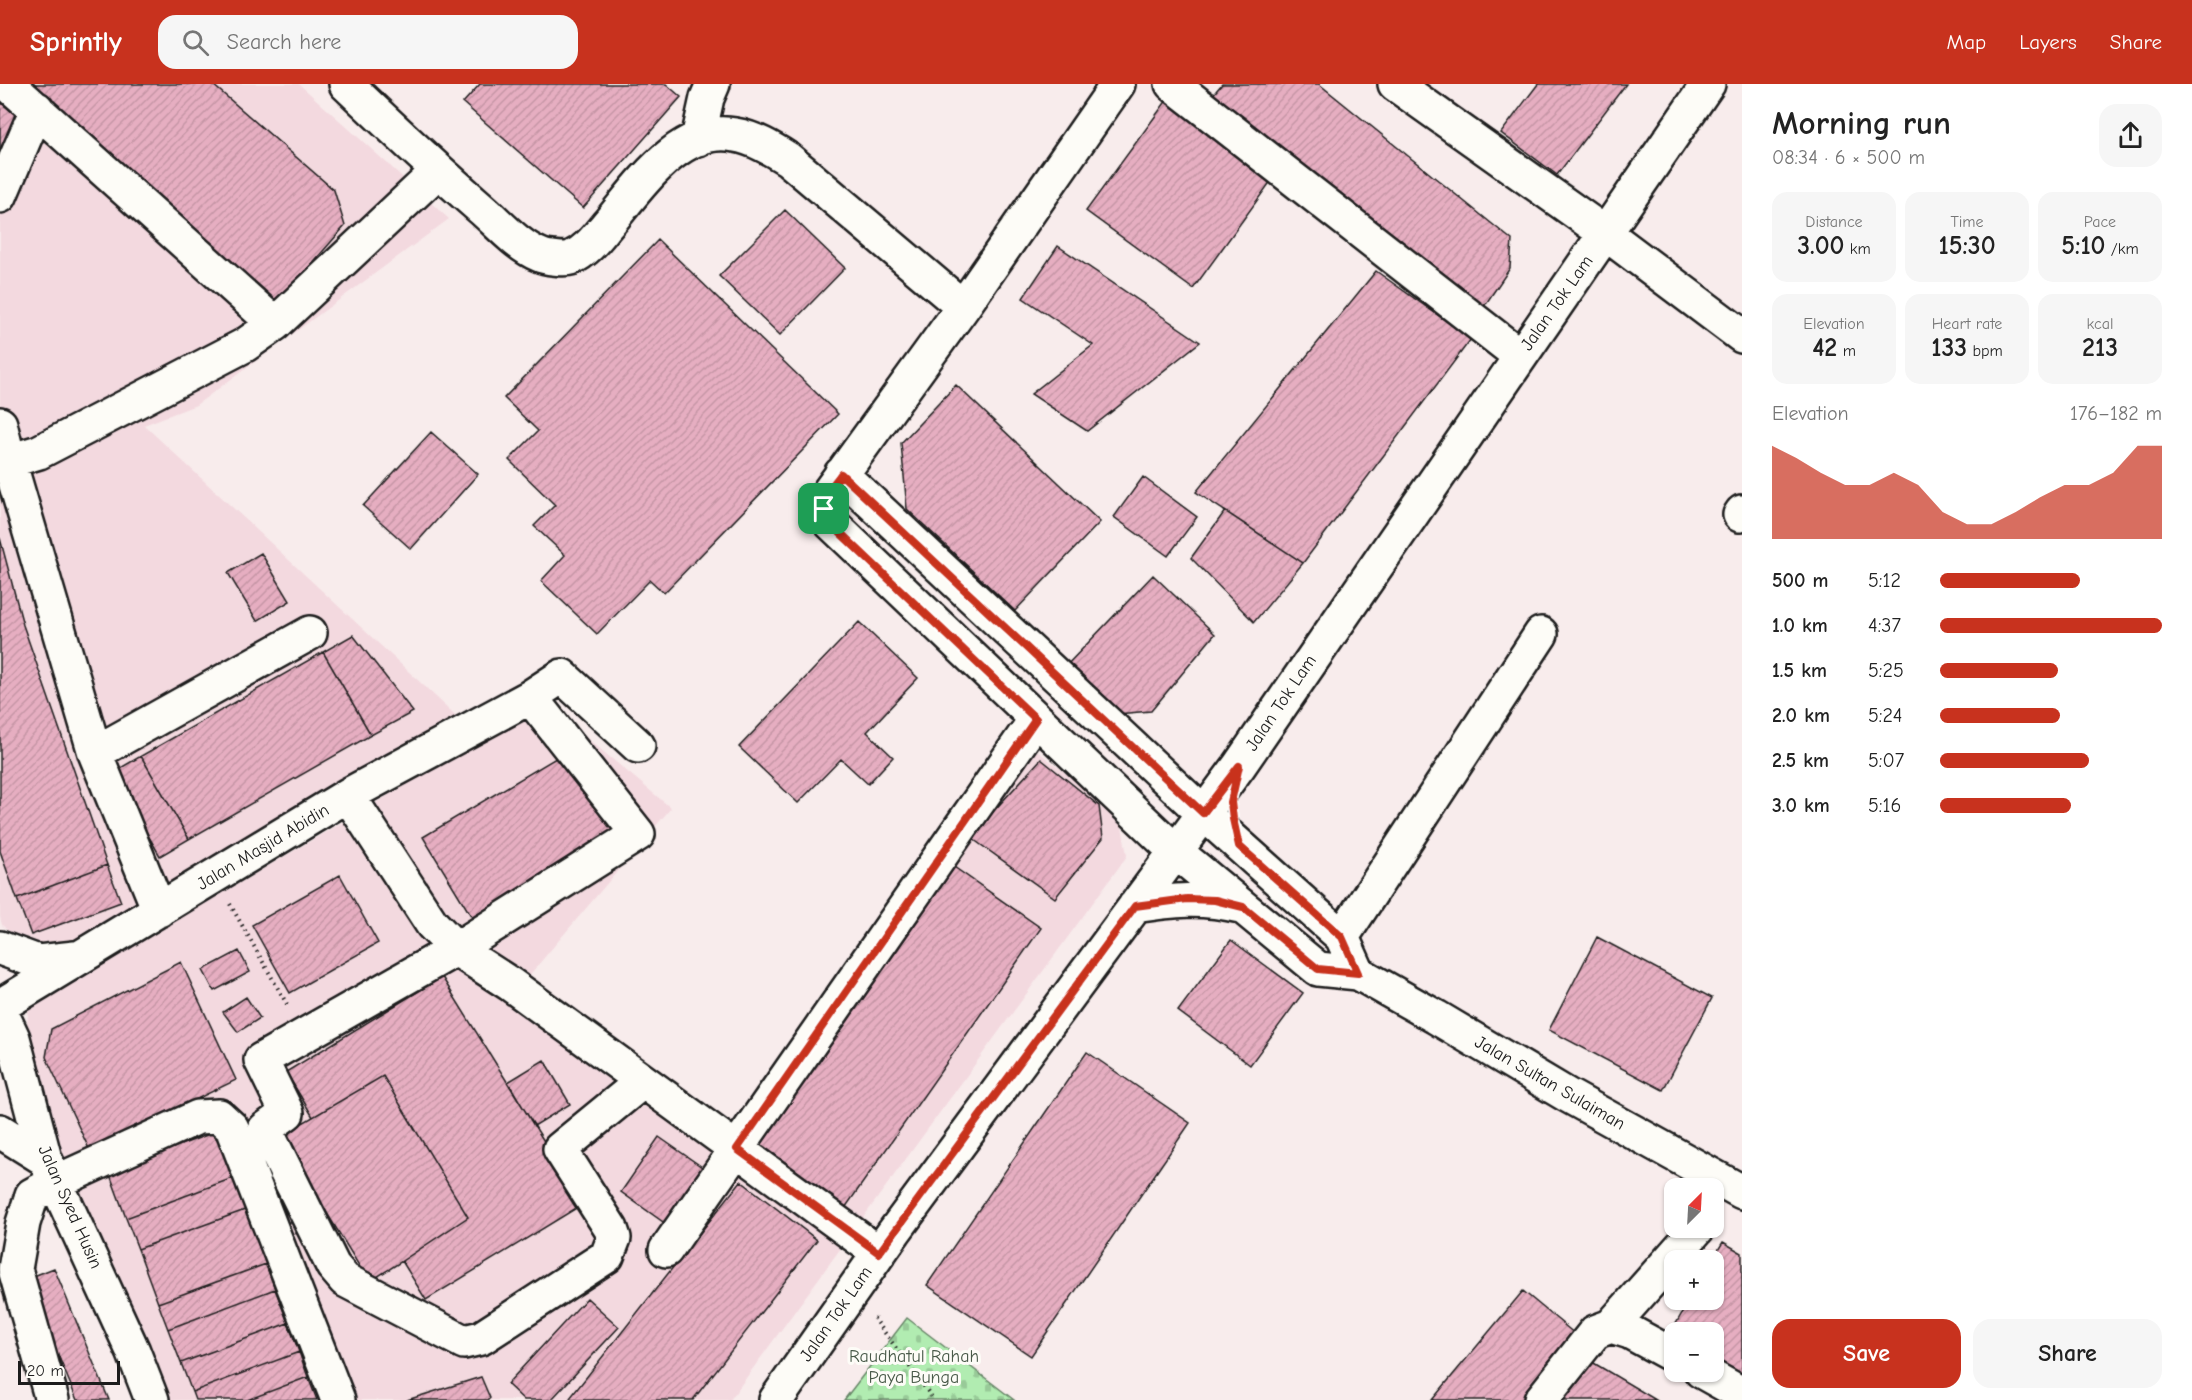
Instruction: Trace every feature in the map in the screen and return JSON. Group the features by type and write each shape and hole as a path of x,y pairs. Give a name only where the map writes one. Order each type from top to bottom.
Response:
{"street":[{"path":"8,84 275,324"},
{"path":"346,84 438,171 519,242 541,255 569,259 589,246 662,160 679,147 698,139 734,134 766,146 788,159 963,307"},
{"path":"698,139 707,98 713,84"},
{"name":"Jalan Sultan Sulaiman","path":"1118,84 963,307 826,496 824,509 831,524 1183,858 1318,969 1358,973 1567,1095 1730,1196"},
{"path":"1172,84 1520,356"},
{"path":"1395,84 1738,324"},
{"name":"Jalan Tok Lam","path":"776,1400 879,1253 1135,906 1183,858 1203,813 1239,766 1605,233 1700,87"},
{"path":"0,196 37,109"},
{"path":"9,461 39,452 245,345 275,324 438,171"},
{"path":"0,424 95,753 159,910"},
{"path":"841,474 1203,813 1342,937 1358,973"},
{"path":"95,753 310,633"},
{"path":"1342,937 1541,634"},
{"name":"Jalan Masjid Abidin","path":"0,1008 348,795 530,696 562,676 638,746"},
{"path":"530,696 638,834 456,949 261,1060 287,1113 265,1129 333,1266 345,1280 464,1342 481,1338 607,1256 614,1238 611,1229 560,1149 643,1081"},
{"path":"666,1250 1036,719"},
{"path":"1239,766 1231,802 1239,846"},
{"path":"348,795 432,924 456,949 510,984 879,1253"},
{"path":"1135,906 1187,899 1215,900 1243,907"},
{"path":"0,948 38,962 80,958"},
{"name":"Jalan Syed Husin","path":"0,1008 13,1038 50,1170 129,1341 152,1400"},
{"path":"52,1400 15,1269 23,1223 32,1196 50,1170 198,1117 219,1116 232,1128 338,1400"},
{"path":"0,1131 50,1170"},
{"path":"1540,1400 1595,1332 1611,1326 1689,1238"},
{"path":"1611,1326 1630,1332 1664,1351"},
{"path":"1721,1382 1742,1394"}],"path":[{"path":"225,896 288,1006"},
{"path":"853,1290 934,1400"}],"shaded area":[{"path":"0,84 299,84 449,219 196,405 144,425 466,725 78,947 31,953 2,925 0,917"},
{"path":"545,703 671,808 521,985 736,1139 1012,732 1120,814 1127,856 730,1400 160,1400 23,1058 29,1007"}],"green space":[{"name":"Raudhatul Rahah Paya Bunga","path":"907,1318 1014,1400 844,1400"}],"building":[{"path":"21,84 212,84 334,190 345,226 273,308"},
{"path":"480,84 666,84 681,97 583,208 463,103"},
{"path":"1222,84 1319,84 1512,240 1510,268 1481,311 1211,97"},
{"path":"1538,84 1626,84 1557,175 1501,133"},
{"path":"1167,100 1274,177 1193,289 1086,211"},
{"path":"0,102 25,122 8,155 0,151"},
{"path":"785,210 845,268 780,335 719,276"},
{"path":"658,240 838,414 664,593 650,580 597,634 541,581 565,555 534,526 555,505 509,460 538,431 504,398"},
{"path":"1058,246 1200,342 1087,431 1031,394 1093,345 1023,298"},
{"path":"1376,271 1471,339 1303,563 1196,492"},
{"path":"956,385 1100,522 1015,611 907,509 901,443"},
{"path":"431,432 478,474 411,549 363,506"},
{"path":"1143,477 1197,517 1168,556 1114,517"},
{"path":"1225,511 1303,563 1254,622 1191,558"},
{"path":"0,538 23,625 107,865 17,899 0,851"},
{"path":"261,553 290,601 257,621 228,573"},
{"path":"1153,575 1215,634 1151,711 1117,714 1065,667"},
{"path":"859,622 918,678 867,732 893,757 868,784 841,759 798,803 739,747"},
{"path":"353,635 413,712 371,735 323,652"},
{"path":"323,652 371,735 189,839 141,756"},
{"path":"566,752 619,839 476,924 423,837"},
{"path":"141,756 189,839 160,856 112,773"},
{"path":"1041,759 1099,806 1103,838 1055,898 970,837"},
{"path":"944,860 1041,928 843,1211 746,1144"},
{"path":"107,865 121,902 31,935 17,899"},
{"path":"340,875 378,943 290,993 252,925"},
{"path":"1597,937 1712,998 1663,1090 1549,1030"},
{"path":"1231,940 1303,993 1250,1065 1178,1011"},
{"path":"239,951 250,972 214,991 203,970"},
{"path":"181,962 236,1080 90,1151 46,1057 51,1029"},
{"path":"442,977 583,1204 426,1300 402,1261 468,1217 383,1076 313,1117 286,1072"},
{"path":"442,977 583,1204 426,1300 402,1261 369,1282 280,1136 313,1117 286,1072"},
{"path":"246,997 260,1018 238,1032 223,1012"},
{"path":"1087,1052 1190,1123 1031,1356 927,1285"},
{"path":"544,1060 570,1104 534,1126 508,1082"},
{"path":"215,1132 233,1178 126,1218 109,1172"},
{"path":"659,1137 712,1174 673,1229 621,1192"},
{"path":"233,1178 245,1210 138,1249 126,1218"},
{"path":"741,1181 817,1240 693,1400 573,1400 570,1398"},
{"path":"245,1210 266,1264 158,1303 138,1249"},
{"path":"1723,1242 1742,1253 1742,1377 1724,1367 1724,1322 1677,1322 1684,1310 1724,1310 1724,1250 1718,1250"},
{"path":"266,1264 275,1289 168,1329 158,1303"},
{"path":"54,1268 109,1400 77,1400 26,1279"},
{"path":"275,1289 288,1323 181,1363 168,1329"},
{"path":"1523,1291 1581,1339 1530,1400 1432,1400"},
{"path":"587,1298 619,1327 551,1400 524,1400 507,1384"},
{"path":"288,1323 299,1352 192,1392 181,1363"},
{"path":"299,1352 308,1377 247,1400 195,1400 192,1392"},
{"path":"1587,1359 1656,1400 1562,1400"},
{"path":"308,1377 317,1400 247,1400"},
{"path":"481,1377 490,1398 488,1400 407,1400"}],"route":[{"path":"841,474 1203,813 1239,766 1231,802 1239,846 1342,937 1358,973 1318,969 1243,907 1215,900 1187,899 1135,906 879,1253 737,1149 1036,719 839,533 831,524 824,509 826,496 841,474"}]}
